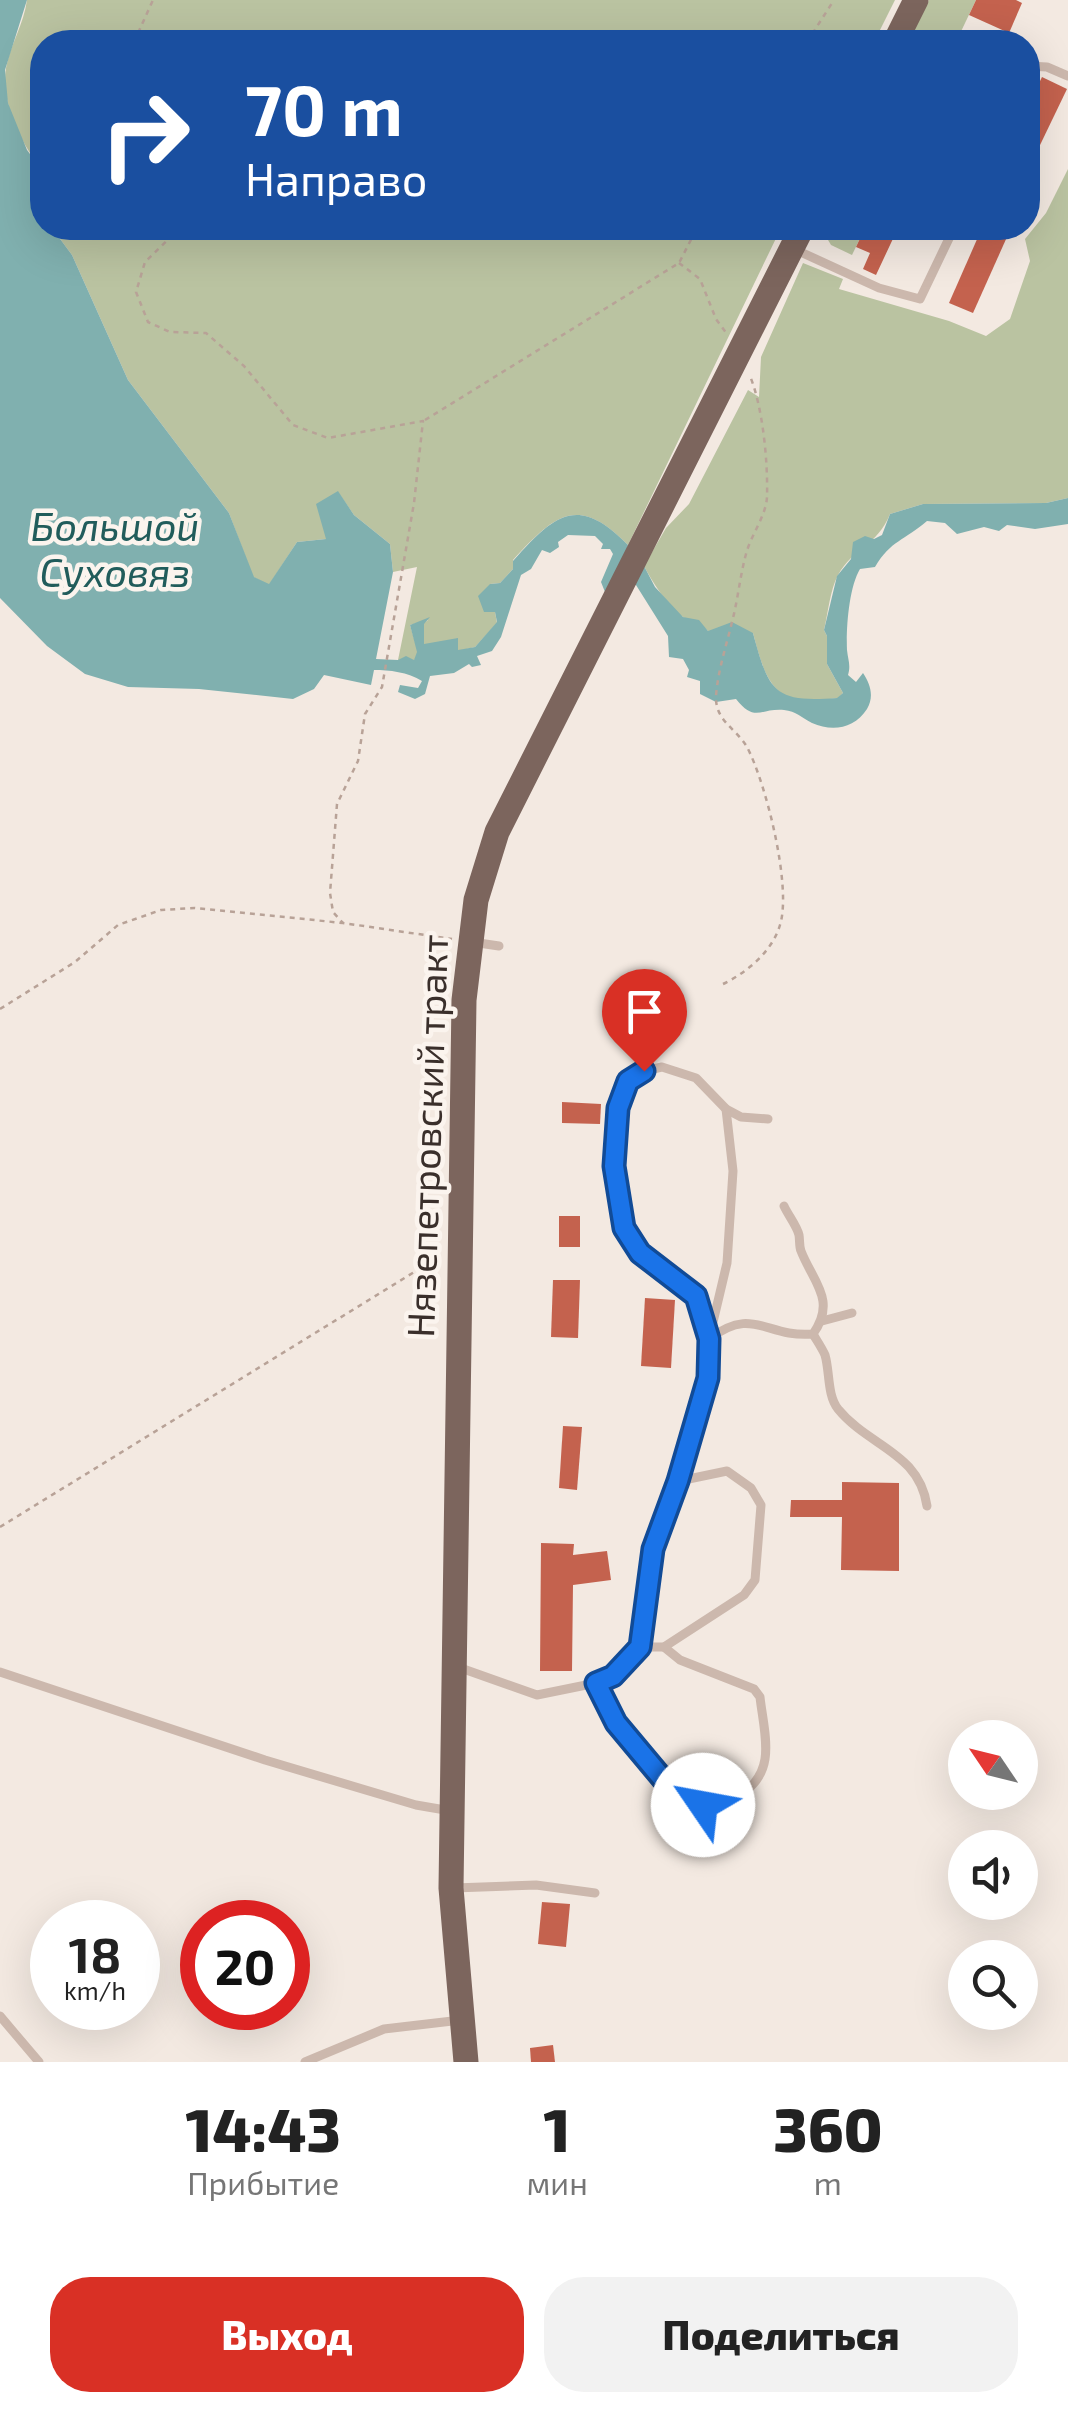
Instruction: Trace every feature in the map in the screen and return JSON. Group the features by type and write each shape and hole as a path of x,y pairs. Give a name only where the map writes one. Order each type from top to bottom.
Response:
{"main road":[{"path":"901,30 916,0"},
{"name":"Нязепетровский тракт","path":"466,2062 452,1888 453,1665 464,1000 476,900 497,832 796,240"}],"lane":[{"path":"1040,67 1068,76"},
{"path":"802,240 879,288 920,299 948,240"},
{"path":"470,942 499,946"},
{"path":"709,1339 696,1296 640,1253 624,1228 614,1166 618,1108 628,1081 644,1071 662,1067 696,1078 726,1109 742,1116 768,1119"},
{"path":"453,1665 537,1694 613,1676 640,1647 653,1549 708,1378 709,1339 727,1263 734,1171 726,1109"},
{"path":"784,1206 824,1302 822,1321 813,1334"},
{"path":"822,1321 852,1312"},
{"path":"709,1339 728,1325 751,1321 778,1333 813,1334"},
{"path":"813,1334 824,1354 834,1404 848,1420 912,1468 924,1486 927,1506"},
{"path":"640,1647 664,1647 744,1595 757,1571 761,1505 751,1488 727,1471 678,1481"},
{"path":"596,1683 616,1723 677,1796 703,1805 721,1804 740,1796 758,1776 765,1759 760,1697 754,1689 680,1660 664,1647"},
{"path":"0,1672 265,1760 452,1812"},
{"path":"452,1888 536,1885 596,1893"},
{"path":"0,2016 39,2062"},
{"path":"305,2062 384,2030 464,2020"}],"path":[{"path":"139,30 153,0"},
{"path":"815,30 834,0"},
{"path":"168,240 145,262 136,292 148,322 170,332 206,333 244,366 294,425 328,438 422,421 680,263 692,240"},
{"path":"680,263 700,278 716,319 740,351 759,398 767,500 746,552 720,664 716,702 720,717 748,748 768,804 784,892 780,926 772,941 745,973 723,984"},
{"path":"343,923 333,912 330,893 337,804 358,761 365,714 382,688 414,503 422,421"},
{"path":"0,1008 75,962 118,925 152,912 195,908 343,923 470,942"},
{"path":"0,1527 458,1245"}],"green space":[{"path":"27,0 895,0 880,30 30,30 30,152 9,109 5,81 8,59"},
{"path":"929,0 976,0 962,30 913,30"},
{"path":"1068,169 1068,498 1046,503 923,504 890,514 878,533 844,566 831,595 824,630 827,664 843,693 838,698 811,702 786,697 766,673 753,633 708,631 684,617 664,598 644,566 666,528 689,504 748,390 759,397 761,357 803,263 843,279 839,289 949,321 986,336 1010,319 1030,261 1025,240 1040,240 1040,220"},
{"path":"61,240 775,240 628,545 595,519 581,515 555,522 513,560 513,569 500,583 490,584 497,623 475,647 458,651 458,639 424,645 424,623 428,620 410,625 418,652 414,661 398,660 417,567 393,572 390,544 354,515 338,492 326,539 297,542 269,585 253,577 229,513 128,380 72,255"},
{"path":"828,240 859,240 852,255"}],"water":[{"name":"Большой Суховяз","path":"0,0 27,0 5,70 8,103 30,154 30,240 61,240 72,255 128,380 229,513 254,577 269,584 297,542 326,539 316,504 338,491 354,515 390,544 393,572 376,659 398,660 406,656 414,660 417,652 410,625 430,617 424,624 424,644 458,638 458,650 475,647 497,622 495,612 484,612 478,596 490,584 500,583 513,569 513,561 542,532 568,516 581,515 595,519 628,545 625,555 644,566 655,587 683,617 699,620 708,631 732,622 753,633 764,669 777,690 800,698 837,698 843,693 827,664 824,630 837,576 851,559 853,542 865,536 874,539 882,535 890,514 923,504 1046,503 1068,498 1068,524 1035,529 1007,525 999,531 984,527 957,534 945,523 927,521 892,546 875,567 860,569 849,608 848,675 856,682 863,673 870,686 870,700 856,721 835,728 820,726 788,711 758,713 748,711 736,699 716,702 700,694 700,681 687,677 689,670 683,659 669,657 668,636 636,585 616,579 605,592 601,582 613,554 610,549 601,549 603,544 595,536 568,535 550,553 542,550 531,569 521,575 501,637 492,651 477,656 481,665 469,664 454,673 430,676 425,694 415,699 398,692 400,685 418,688 422,681 386,670 374,670 371,685 324,675 314,689 293,699 199,689 128,687 85,674 47,646 0,598"}],"building":[{"path":"976,0 1022,3 1010,30 969,15"},
{"path":"1042,77 1067,89 1040,145"},
{"path":"859,240 892,240 876,275 863,269 870,253 856,247"},
{"path":"977,240 1006,240 973,313 949,303"},
{"path":"562,1102 601,1104 600,1124 562,1123"},
{"path":"559,1216 580,1216 580,1247 559,1247"},
{"path":"553,1280 580,1280 578,1338 551,1337"},
{"path":"645,1298 675,1300 671,1368 641,1366"},
{"path":"563,1426 582,1427 577,1490 559,1488"},
{"path":"842,1482 899,1483 899,1571 841,1570 842,1517 790,1517 791,1500 842,1500"},
{"path":"541,1543 574,1544 573,1555 607,1551 611,1580 573,1585 572,1671 540,1671"},
{"path":"542,1902 570,1904 566,1947 538,1944"},
{"path":"553,2045 555,2062 531,2062 530,2048"}],"route":[{"path":"644,1071 628,1081 618,1108 614,1166 624,1228 640,1253 696,1296 709,1339 708,1378 653,1549 640,1647 613,1676 596,1683 616,1723 677,1796 703,1805"}]}
